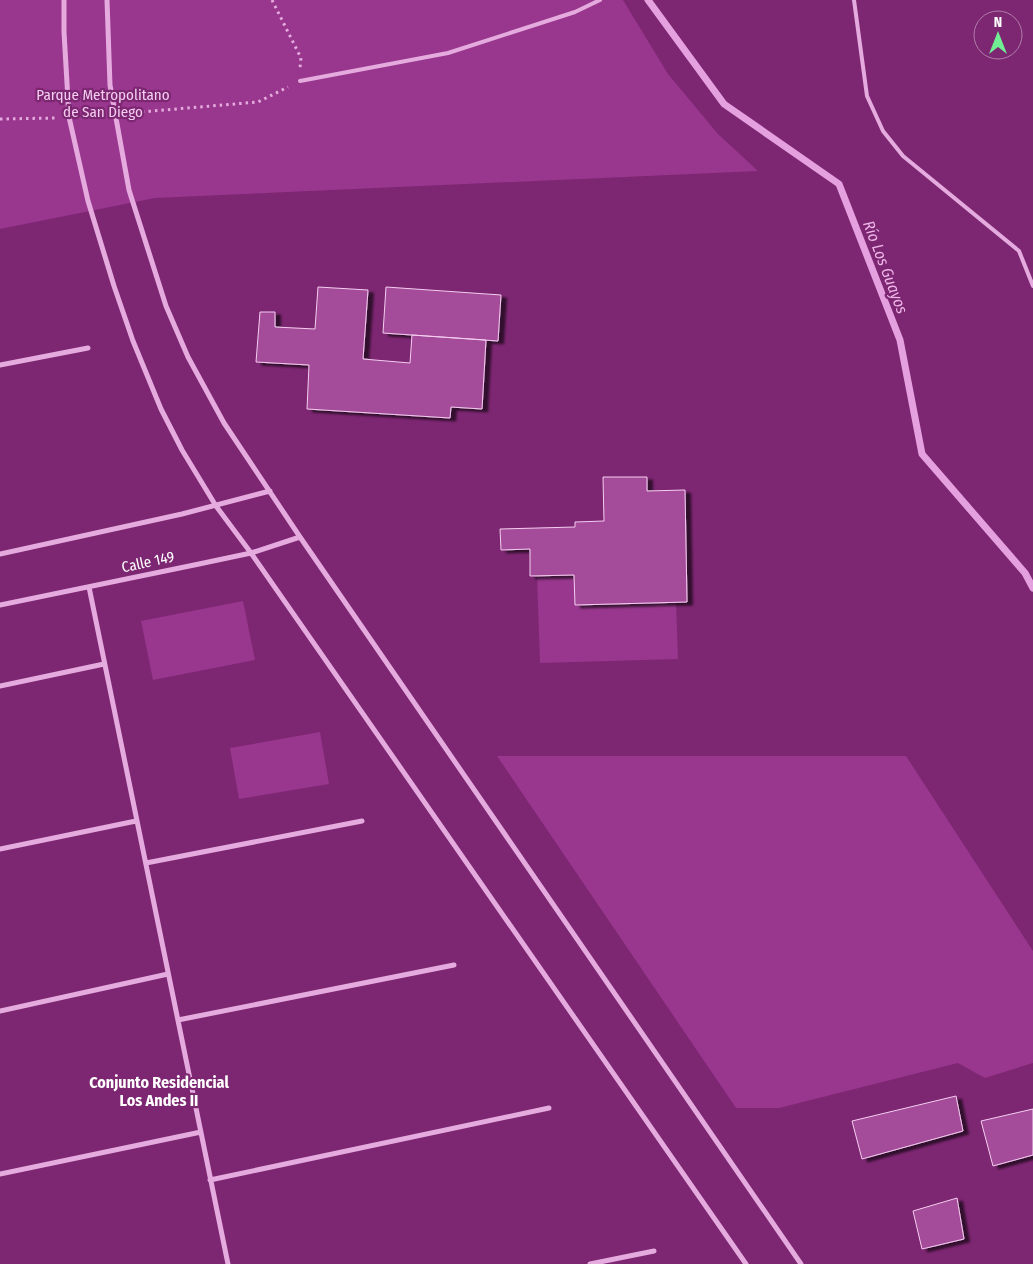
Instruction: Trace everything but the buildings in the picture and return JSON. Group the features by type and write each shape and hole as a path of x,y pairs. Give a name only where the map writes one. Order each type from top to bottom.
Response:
{"street":[{"path":"64,0 69,117 88,201 133,341 165,417 182,450 216,506 251,553 746,1264"},
{"path":"107,0 110,85 129,190 166,306 188,357 224,423 300,537 801,1264"},
{"path":"0,365 88,348"},
{"path":"0,554 182,514 270,491"},
{"name":"Calle 149","path":"0,605 251,553 300,537"},
{"path":"89,587 228,1264"},
{"path":"0,686 104,664"},
{"path":"0,849 136,821"},
{"path":"146,863 362,821"},
{"path":"178,1020 454,965"},
{"path":"0,1011 168,974"},
{"path":"210,1180 548,1108"},
{"path":"0,1174 201,1132"},
{"path":"590,1264 654,1251"}],"lane":[{"path":"300,81 448,53 575,12 600,0"},
{"path":"854,0 867,96 883,131 903,156 1019,251 1033,286"}],"path":[{"path":"0,119 115,115 153,110 258,102 300,81 301,58 272,0"}],"green space":[{"name":"Parque Metropolitano de San Diego","path":"0,0 623,0 668,74 718,134 758,171 155,198 0,229"},
{"path":"574,575 676,602 678,659 540,663 537,576"},
{"path":"243,601 255,660 153,680 141,621"},
{"path":"320,732 329,784 239,799 230,748"},
{"path":"497,756 906,756 1033,951 1033,1063 985,1078 958,1063 779,1108 736,1108"}],"waterway":[{"name":"Río Los Guayos","path":"648,0 724,104 839,184 900,340 922,454 1025,573 1033,588"}],"district":[{"name":"Conjunto Residencial Los Andes II","path":"159,1091"}]}
